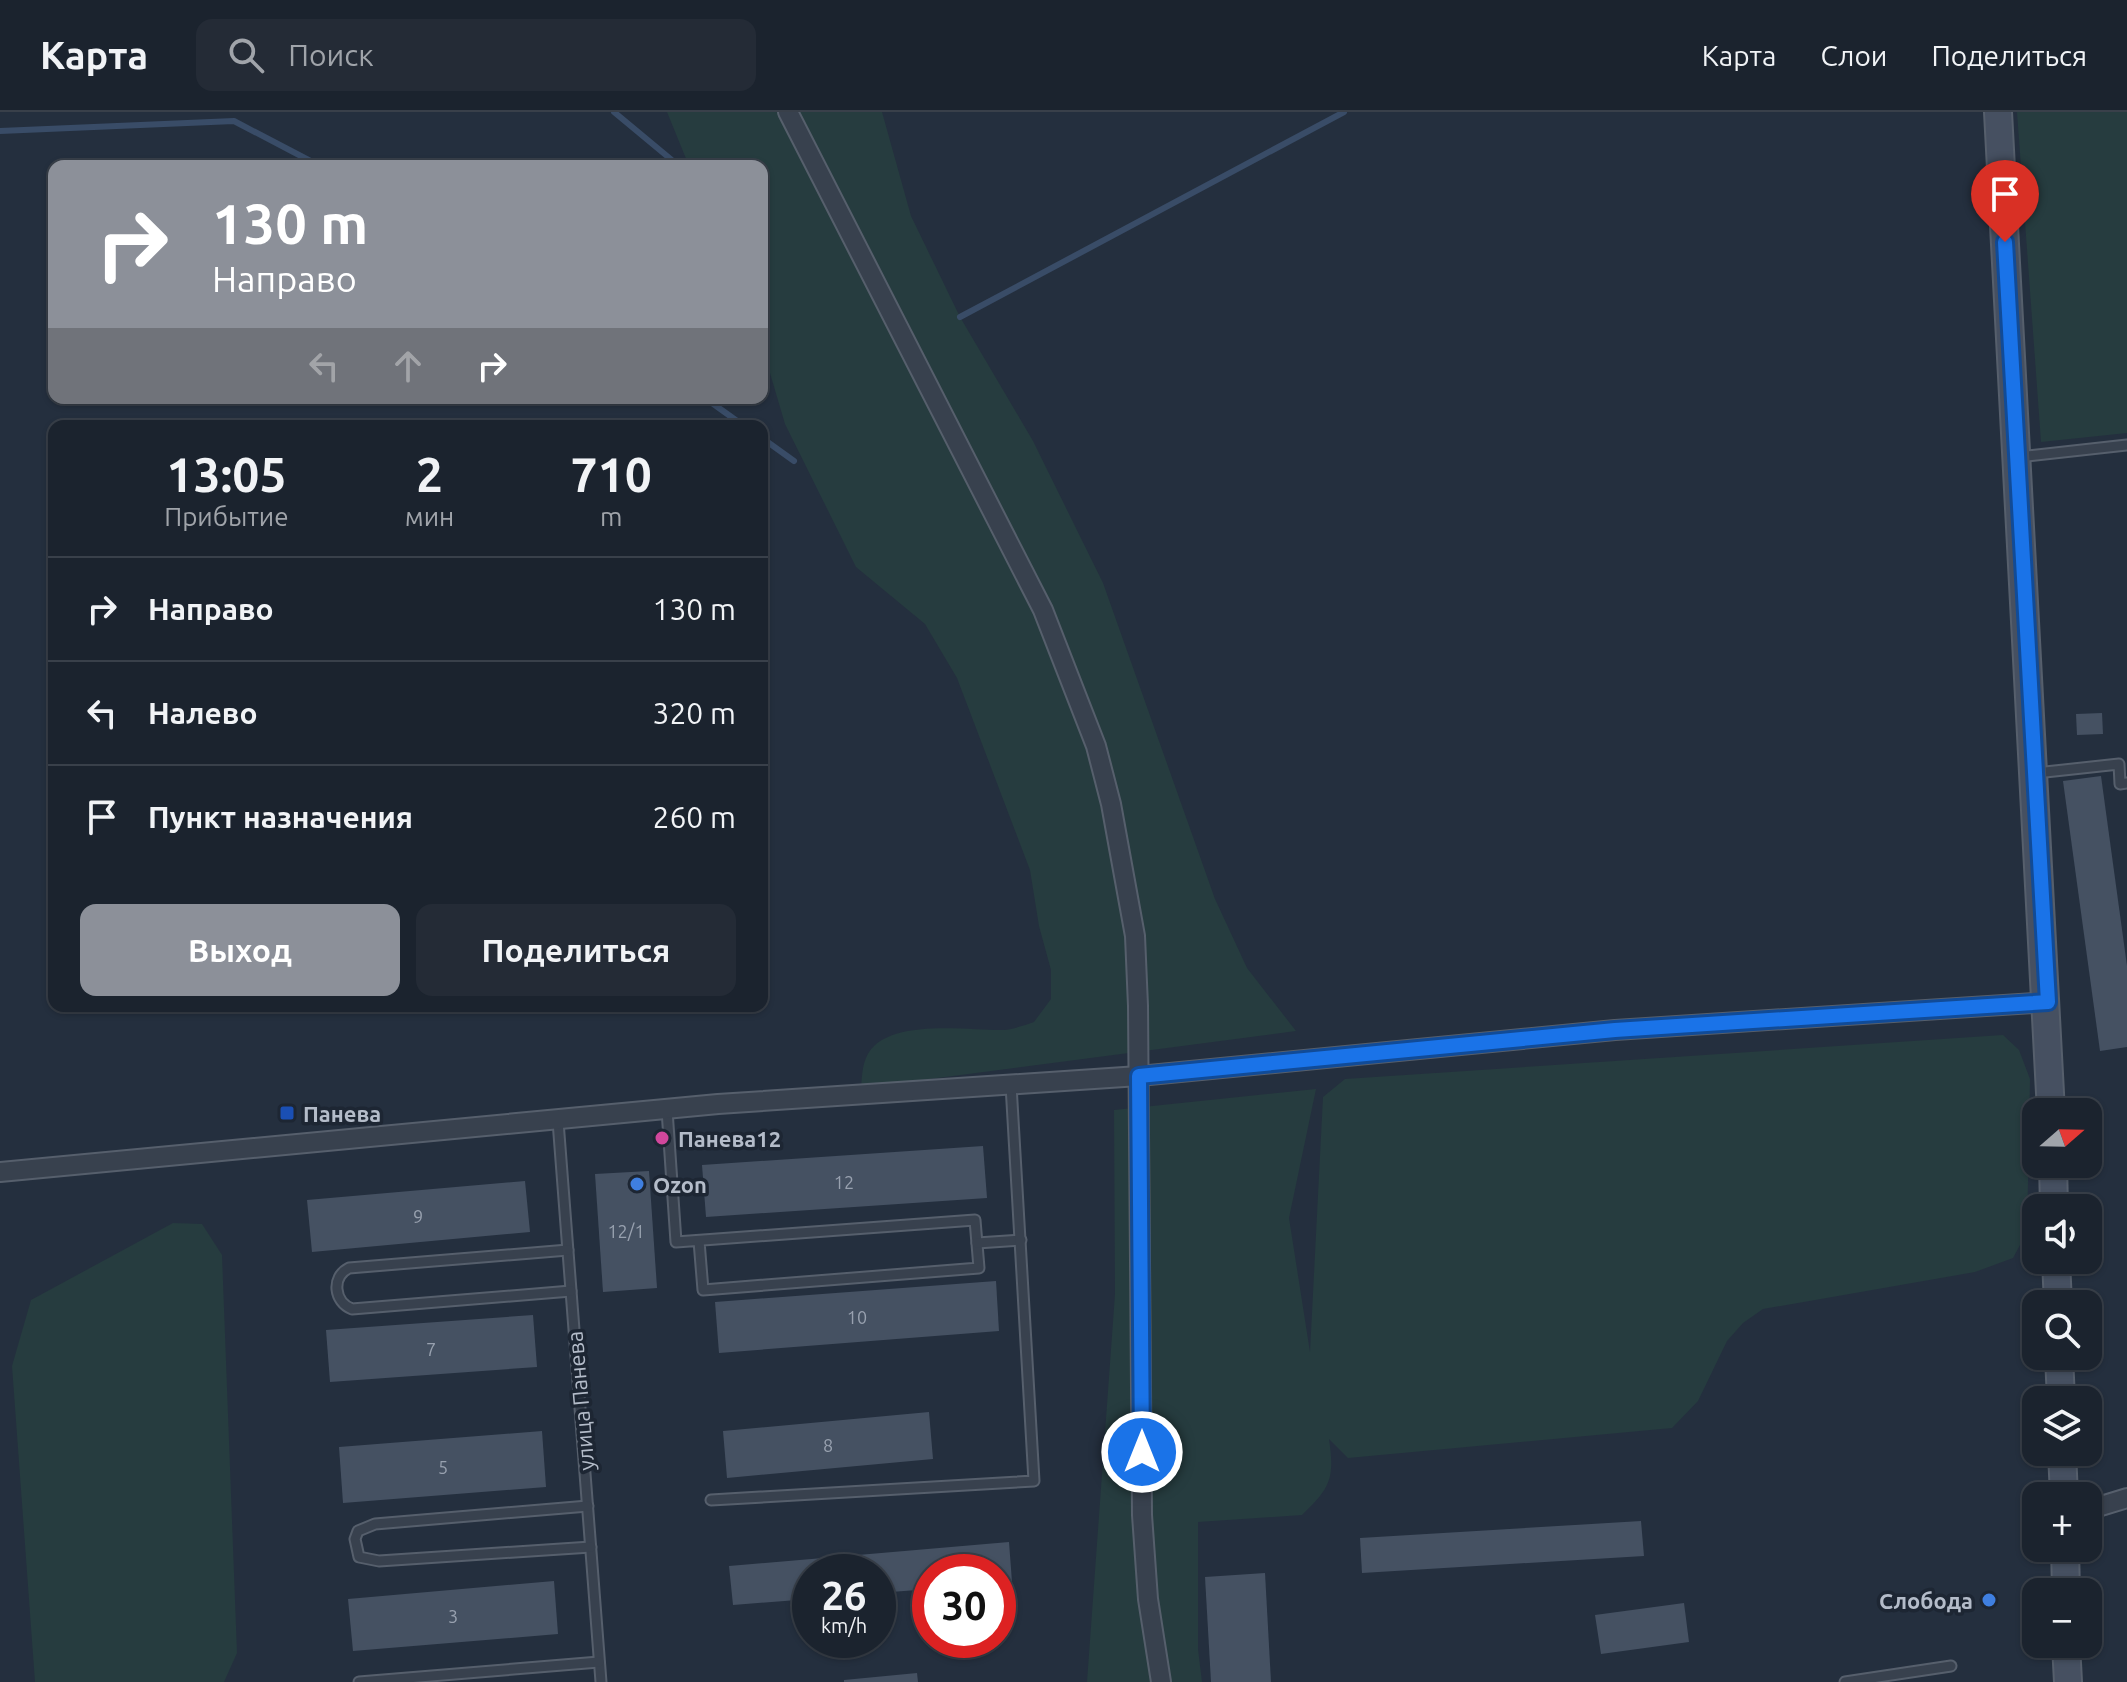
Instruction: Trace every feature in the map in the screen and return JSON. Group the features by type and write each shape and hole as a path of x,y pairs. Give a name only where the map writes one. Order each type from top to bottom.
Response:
{"main road":[{"path":"1998,112 2048,1002 2051,1098"},
{"path":"2067,1658 2068,1682"}],"street":[{"path":"788,112 1009,537 1072,680 1096,746 1124,865 1135,936 1142,1515 1148,1599 1161,1682"},
{"path":"0,1172 667,1110 1139,1076 1615,1030 2048,1002"},
{"path":"2102,1506 2127,1498"}],"lane":[{"path":"2018,457 2127,445"},
{"path":"2035,773 2119,764 2120,784 2127,783"},
{"path":"711,1500 1034,1481 1011,1085"},
{"path":"667,1110 676,1242 975,1220 979,1268 703,1290 699,1241"},
{"name":"улица Панева","path":"558,1121 601,1682"},
{"path":"977,1243 1021,1240"},
{"path":"568,1250 349,1268 341,1272 337,1281 338,1296 343,1305 352,1309 571,1291"},
{"path":"588,1506 375,1524 364,1526 355,1539 359,1557 379,1561 591,1547"},
{"path":"359,1682 599,1662"},
{"path":"1845,1682 1951,1666"}],"green space":[{"path":"667,112 882,112 911,216 960,317 1033,441 1103,583 1215,899 1247,968 1296,1031 861,1088 866,1058 875,1045 890,1036 929,1029 1004,1030 1034,1022 1051,999 1051,970 1039,926 1030,870 957,678 925,624 856,567 785,424 768,366 768,160 687,160"},
{"path":"2017,112 2127,112 2127,433 2041,442"},
{"path":"2003,1035 2019,1050 2030,1079 2030,1098 2022,1098 2022,1178 2028,1178 2028,1194 2022,1194 2022,1241 2013,1258 1975,1272 1763,1309 1743,1323 1727,1341 1698,1401 1672,1428 1348,1458 1329,1439 1331,1464 1328,1482 1302,1515 1198,1522 1198,1649 1202,1682 1087,1682 1115,1294 1114,1110 1316,1089 1289,1218 1310,1352 1323,1097 1345,1079"},
{"path":"173,1223 202,1224 222,1255 237,1653 224,1682 35,1682 12,1366 31,1300"}],"building":[{"path":"2102,713 2103,734 2077,735 2076,714"},
{"path":"2101,776 2127,966 2127,1047 2100,1051 2063,781"},
{"path":"983,1146 987,1198 706,1217 702,1165"},
{"path":"649,1171 657,1288 603,1292 595,1174"},
{"path":"525,1181 530,1232 312,1252 307,1200"},
{"path":"996,1281 999,1331 719,1353 715,1302"},
{"path":"533,1315 537,1367 330,1382 326,1330"},
{"path":"929,1412 933,1459 727,1478 723,1431"},
{"path":"542,1431 546,1487 343,1503 339,1447"},
{"path":"1641,1521 1644,1556 1362,1573 1360,1538"},
{"path":"1009,1542 1010,1554 912,1554 912,1590 896,1592 896,1554 869,1554"},
{"path":"792,1561 792,1600 733,1605 729,1566"},
{"path":"1265,1573 1271,1682 1211,1682 1205,1577"},
{"path":"554,1581 558,1634 353,1651 348,1599"},
{"path":"1684,1603 1689,1642 1601,1654 1595,1615"},
{"path":"917,1673 918,1682 844,1682 844,1680"}],"waterway":[{"path":"614,112 672,160"},
{"path":"960,317 1344,112"},
{"path":"0,131 234,121 309,160"},
{"path":"713,404 736,420"},
{"path":"768,442 794,461"}],"place":[{"name":"Панева","path":"287,1113"},
{"name":"Панева12","path":"662,1138"},
{"name":"Ozon","path":"637,1184"},
{"name":"Слобода","path":"1989,1600"}],"route":[{"path":"1142,1452 1139,1076 1615,1030 2048,1002 2005,242"}]}
